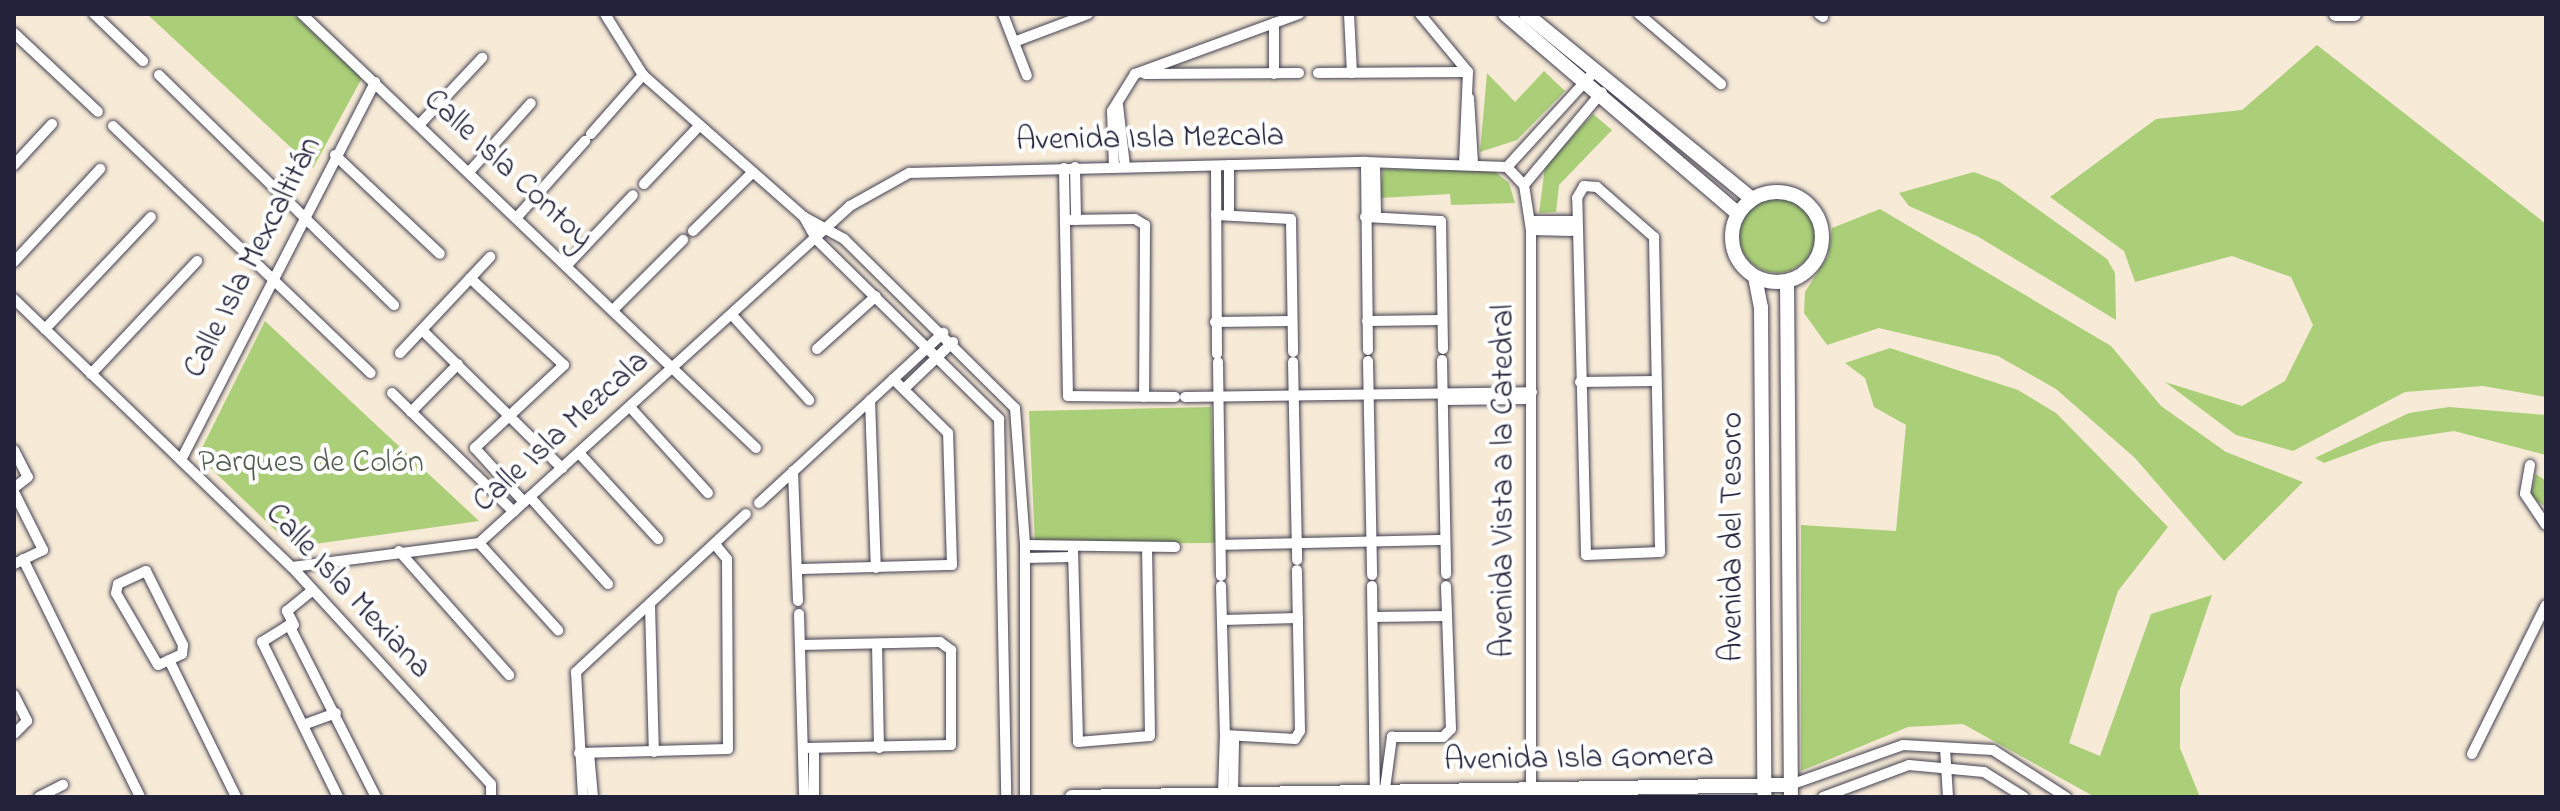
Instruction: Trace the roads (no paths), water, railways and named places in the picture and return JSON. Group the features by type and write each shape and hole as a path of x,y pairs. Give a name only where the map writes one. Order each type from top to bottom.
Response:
{"main road":[{"path":"1505,14 1581,86 1737,213"},
{"path":"1526,14 1608,86 1752,199"},
{"path":"2336,14 2354,14"},
{"path":"1790,194 1819,220 1817,259 1787,281 1755,277 1732,245 1737,213 1752,199 1790,194"},
{"name":"Avenida del Tesoro","path":"1755,277 1761,307 1764,791"},
{"name":"Avenida del Tesoro","path":"1787,281 1791,791"},
{"name":"Avenida Isla Gomera","path":"1072,797 1531,789 1791,791"}],"street":[{"path":"94,14 143,61"},
{"name":"Calle Isla Contoy","path":"302,14 677,364 756,448"},
{"path":"605,14 643,75 804,217 828,228 953,342 1015,408 1025,545 1025,797"},
{"path":"1003,14 1027,76"},
{"path":"1014,42 1088,14"},
{"path":"1120,167 1118,105 1135,74 1299,14"},
{"path":"1349,14 1352,73"},
{"path":"1420,14 1468,72 1468,163"},
{"path":"1639,14 1721,84"},
{"path":"1274,23 1274,74"},
{"path":"14,33 98,112"},
{"path":"420,124 482,58"},
{"path":"1318,73 1468,72"},
{"path":"1135,74 1299,73"},
{"path":"1593,73 1507,167 1524,185 1608,86"},
{"path":"159,75 302,219 394,305"},
{"path":"518,216 643,75"},
{"name":"Calle Isla Mexcaltitán","path":"181,460 375,82"},
{"path":"470,171 531,103"},
{"path":"14,165 52,124"},
{"path":"644,184 700,125"},
{"path":"113,126 371,373"},
{"path":"335,155 440,254"},
{"path":"1371,162 1367,321 1380,794"},
{"name":"Avenida Isla Mezcala","path":"732,315 867,193 909,173 1371,162 1468,163 1507,167"},
{"path":"1229,165 1229,215"},
{"path":"1216,166 1215,322 1228,794"},
{"path":"1070,168 1068,396 1532,396"},
{"path":"14,262 100,169"},
{"path":"693,231 753,172"},
{"name":"Avenida Vista a la Catedral","path":"1524,185 1530,226 1532,396 1531,789"},
{"path":"1590,185 1652,231 1655,381 1660,552 1586,555 1576,226 1578,193 1590,185"},
{"path":"569,263 633,195"},
{"path":"1216,215 1291,219 1298,736 1227,739"},
{"path":"45,329 151,217"},
{"path":"804,217 816,239 988,401 1000,426 1006,797"},
{"path":"1371,217 1439,219 1446,574"},
{"path":"1071,220 1138,219 1145,225 1144,397"},
{"path":"1530,226 1576,226"},
{"path":"616,307 683,240"},
{"path":"400,353 490,257"},
{"path":"91,374 197,261"},
{"path":"470,278 564,365 509,412 475,448 608,584"},
{"path":"817,349 876,296"},
{"name":"Calle Isla Mexiana","path":"14,299 292,567 491,784 491,797"},
{"path":"732,315 809,400"},
{"name":"Calle Isla Mezcala","path":"292,567 479,543 732,315"},
{"path":"1367,321 1441,320"},
{"path":"1215,322 1292,321"},
{"path":"422,330 509,412 562,468"},
{"path":"759,503 943,333"},
{"path":"904,389 953,342"},
{"path":"411,412 458,364"},
{"path":"797,569 952,565 948,433 893,379"},
{"path":"1580,382 1655,381"},
{"path":"392,393 514,512"},
{"path":"870,400 876,568"},
{"path":"630,407 708,493"},
{"path":"14,450 28,477 14,490 43,550 18,562 140,797"},
{"path":"579,453 658,539"},
{"path":"2530,465 2525,494 2546,525"},
{"path":"793,471 798,601"},
{"path":"593,797 584,753 576,672 746,514"},
{"path":"1221,545 1445,540"},
{"path":"479,543 558,630"},
{"path":"584,753 723,751 730,744 727,559 715,544"},
{"path":"1025,545 1072,553"},
{"path":"1025,558 1175,547"},
{"path":"1072,553 1073,737 1146,741 1147,548"},
{"path":"399,551 509,675"},
{"path":"146,571 183,645 169,660 150,661 116,593 118,584 146,571"},
{"path":"1380,794 1392,737 1443,737 1451,729 1446,586"},
{"path":"313,590 287,611 376,797"},
{"path":"650,604 654,752"},
{"path":"2472,754 2546,605"},
{"path":"799,614 814,797"},
{"path":"1373,617 1447,616"},
{"path":"1222,620 1298,618"},
{"path":"294,625 262,642 338,797"},
{"path":"800,645 940,642 951,650 951,745 809,748"},
{"path":"877,644 879,748"},
{"path":"169,660 236,797"},
{"path":"14,695 27,721 14,734"},
{"path":"303,725 336,713"},
{"name":"Avenida Isla Gomera","path":"1791,791 1903,745 1993,750 2066,797"},
{"path":"804,797 809,748"},
{"path":"1945,748 1948,797"},
{"path":"583,797 584,753"},
{"path":"1823,797 1909,765 1984,772 2024,797"},
{"path":"41,796 63,785"}],"park label":[{"name":"Parques de Colón","path":"311,464"}]}
